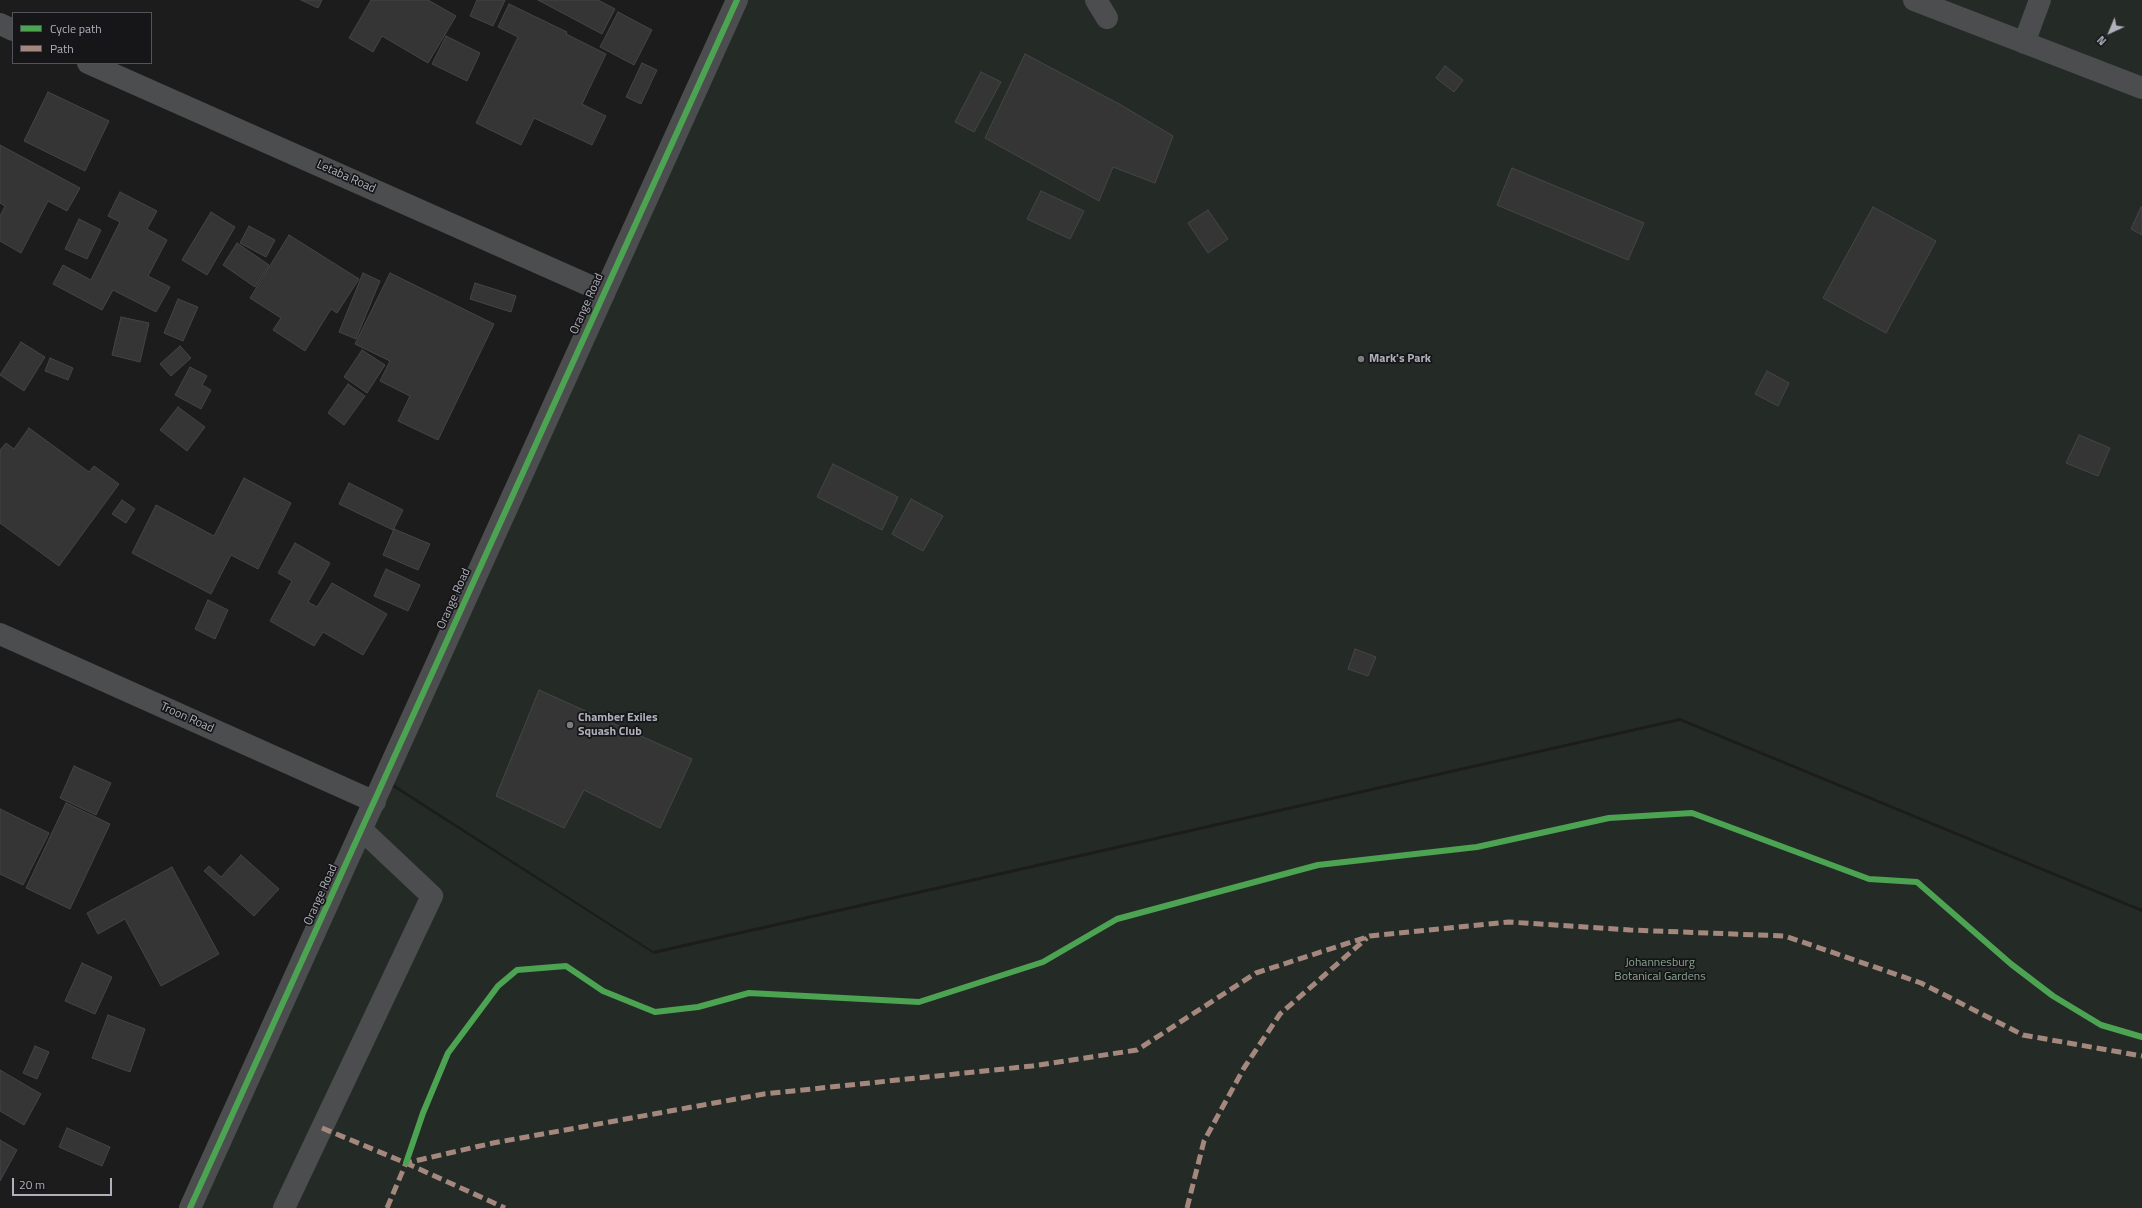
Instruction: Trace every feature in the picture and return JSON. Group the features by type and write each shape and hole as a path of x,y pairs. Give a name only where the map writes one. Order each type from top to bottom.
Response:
{"street":[{"name":"Orange Road","path":"190,1208 375,802 604,292 738,0"},
{"path":"1914,0 2142,88"},
{"path":"2024,43 2040,0"},
{"path":"0,24 12,30"},
{"name":"Letaba Road","path":"90,64 604,292"},
{"name":"Troon Road","path":"0,634 375,802"},
{"path":"284,1208 432,896 362,830"}],"green space":[{"name":"Mark's Park","path":"745,0 2142,0 2142,909 1680,718 653,951 387,780"},
{"name":"Johannesburg Botanical Gardens","path":"1680,721 2142,912 2142,1208 190,1208 385,782 654,954"}],"building":[{"path":"301,0 322,0 318,8"},
{"path":"371,0 428,0 456,16 428,63 382,36 373,52 349,38"},
{"path":"477,0 505,0 493,26 470,16"},
{"path":"538,0 598,0 615,9 602,34"},
{"path":"509,4 567,32 566,34 606,54 582,104 606,116 592,145 534,118 521,145 476,123 518,37 498,27"},
{"path":"618,12 652,30 634,65 600,47"},
{"path":"446,36 480,53 467,81 432,64"},
{"path":"1025,54 1121,105 1173,136 1155,183 1113,167 1099,201 985,138"},
{"path":"642,63 657,70 641,104 626,97"},
{"path":"1445,66 1463,80 1454,92 1436,78"},
{"path":"981,72 1001,82 974,132 955,122"},
{"path":"48,92 109,121 85,171 24,141"},
{"path":"0,145 80,188 67,211 48,201 21,253 0,241 0,216 5,206 0,203"},
{"path":"1512,168 1644,223 1628,260 1497,205"},
{"path":"1041,191 1084,211 1070,239 1027,219"},
{"path":"120,192 157,211 147,229 167,240 148,276 170,287 156,312 113,290 102,310 53,284 63,265 91,280 120,222 108,216"},
{"path":"1873,207 1936,241 1886,333 1823,298"},
{"path":"2142,207 2142,235 2131,229"},
{"path":"1208,210 1228,239 1208,253 1188,223"},
{"path":"211,212 235,227 207,275 182,260"},
{"path":"79,219 101,230 87,259 65,249"},
{"path":"249,226 275,240 266,257 240,243"},
{"path":"289,235 359,279 337,313 331,309 305,351 273,330 281,318 250,298"},
{"path":"237,243 269,265 255,287 223,265"},
{"path":"363,273 380,281 356,339 339,332"},
{"path":"390,273 494,324 438,440 398,421 410,396 380,381 390,361 355,344"},
{"path":"475,283 516,296 511,312 470,299"},
{"path":"178,299 198,307 183,341 164,333"},
{"path":"121,317 149,323 140,362 112,355"},
{"path":"21,342 45,357 24,391 0,375"},
{"path":"180,346 191,358 171,376 160,364"},
{"path":"362,350 385,365 367,393 344,377"},
{"path":"50,358 73,368 68,380 45,371"},
{"path":"190,367 207,376 202,385 211,390 201,409 175,395"},
{"path":"1767,371 1789,383 1778,406 1755,394"},
{"path":"348,384 365,396 344,425 328,413"},
{"path":"178,407 205,427 187,451 160,430"},
{"path":"29,428 89,472 94,466 119,484 59,566 0,523 0,450 6,443 14,449"},
{"path":"2079,435 2110,448 2098,476 2066,463"},
{"path":"833,464 898,497 882,530 817,497"},
{"path":"244,478 291,503 258,569 231,555 211,594 132,553 156,505 214,536"},
{"path":"349,483 403,510 393,530 339,504"},
{"path":"911,499 943,516 923,551 892,534"},
{"path":"122,500 135,509 126,523 112,514"},
{"path":"394,529 430,544 418,570 383,555"},
{"path":"295,543 330,563 308,602 317,607 332,583 387,614 363,655 323,632 314,646 270,621 292,581 278,573"},
{"path":"386,569 420,585 408,611 374,596"},
{"path":"208,600 228,610 215,639 195,629"},
{"path":"1355,649 1376,657 1368,676 1348,669"},
{"name":"Chamber Exiles Squash Club","path":"539,690 692,759 660,828 584,790 564,828 496,796"},
{"path":"74,766 111,783 96,815 60,798"},
{"path":"66,803 110,824 70,909 26,888"},
{"path":"0,809 49,833 23,885 0,874"},
{"path":"241,855 279,889 254,916 204,871 209,866 221,877"},
{"path":"172,867 219,954 161,986 125,919 98,934 87,913"},
{"path":"82,963 112,977 95,1014 65,1001"},
{"path":"108,1015 145,1029 130,1072 92,1058"},
{"path":"35,1046 49,1052 37,1079 23,1073"},
{"path":"0,1070 41,1094 24,1125 0,1111"},
{"path":"67,1128 110,1147 102,1166 59,1147"},
{"path":"0,1140 17,1150 0,1181"}],"marked path":[{"path":"387,1208 406,1163 493,1143 764,1094 1032,1066 1137,1050 1256,973 1370,936 1509,922 1630,930 1785,936 1921,983 2023,1035 2142,1056"},
{"path":"1187,1208 1204,1141 1244,1068 1280,1014 1367,938"},
{"path":"322,1128 406,1163 505,1208"}],"cycle path":[{"path":"190,1208 737,0"},
{"path":"406,1163 423,1113 448,1053 498,986 517,970 566,966 603,991 655,1012 698,1007 749,993 919,1002 1043,962 1117,919 1318,865 1477,847 1609,818 1692,813 1869,879 1917,882 2011,964 2053,996 2101,1025 2142,1037"}],"place":[{"name":"Mark's Park","path":"1361,359"},
{"name":"Chamber Exiles Squash Club","path":"570,725"}]}
